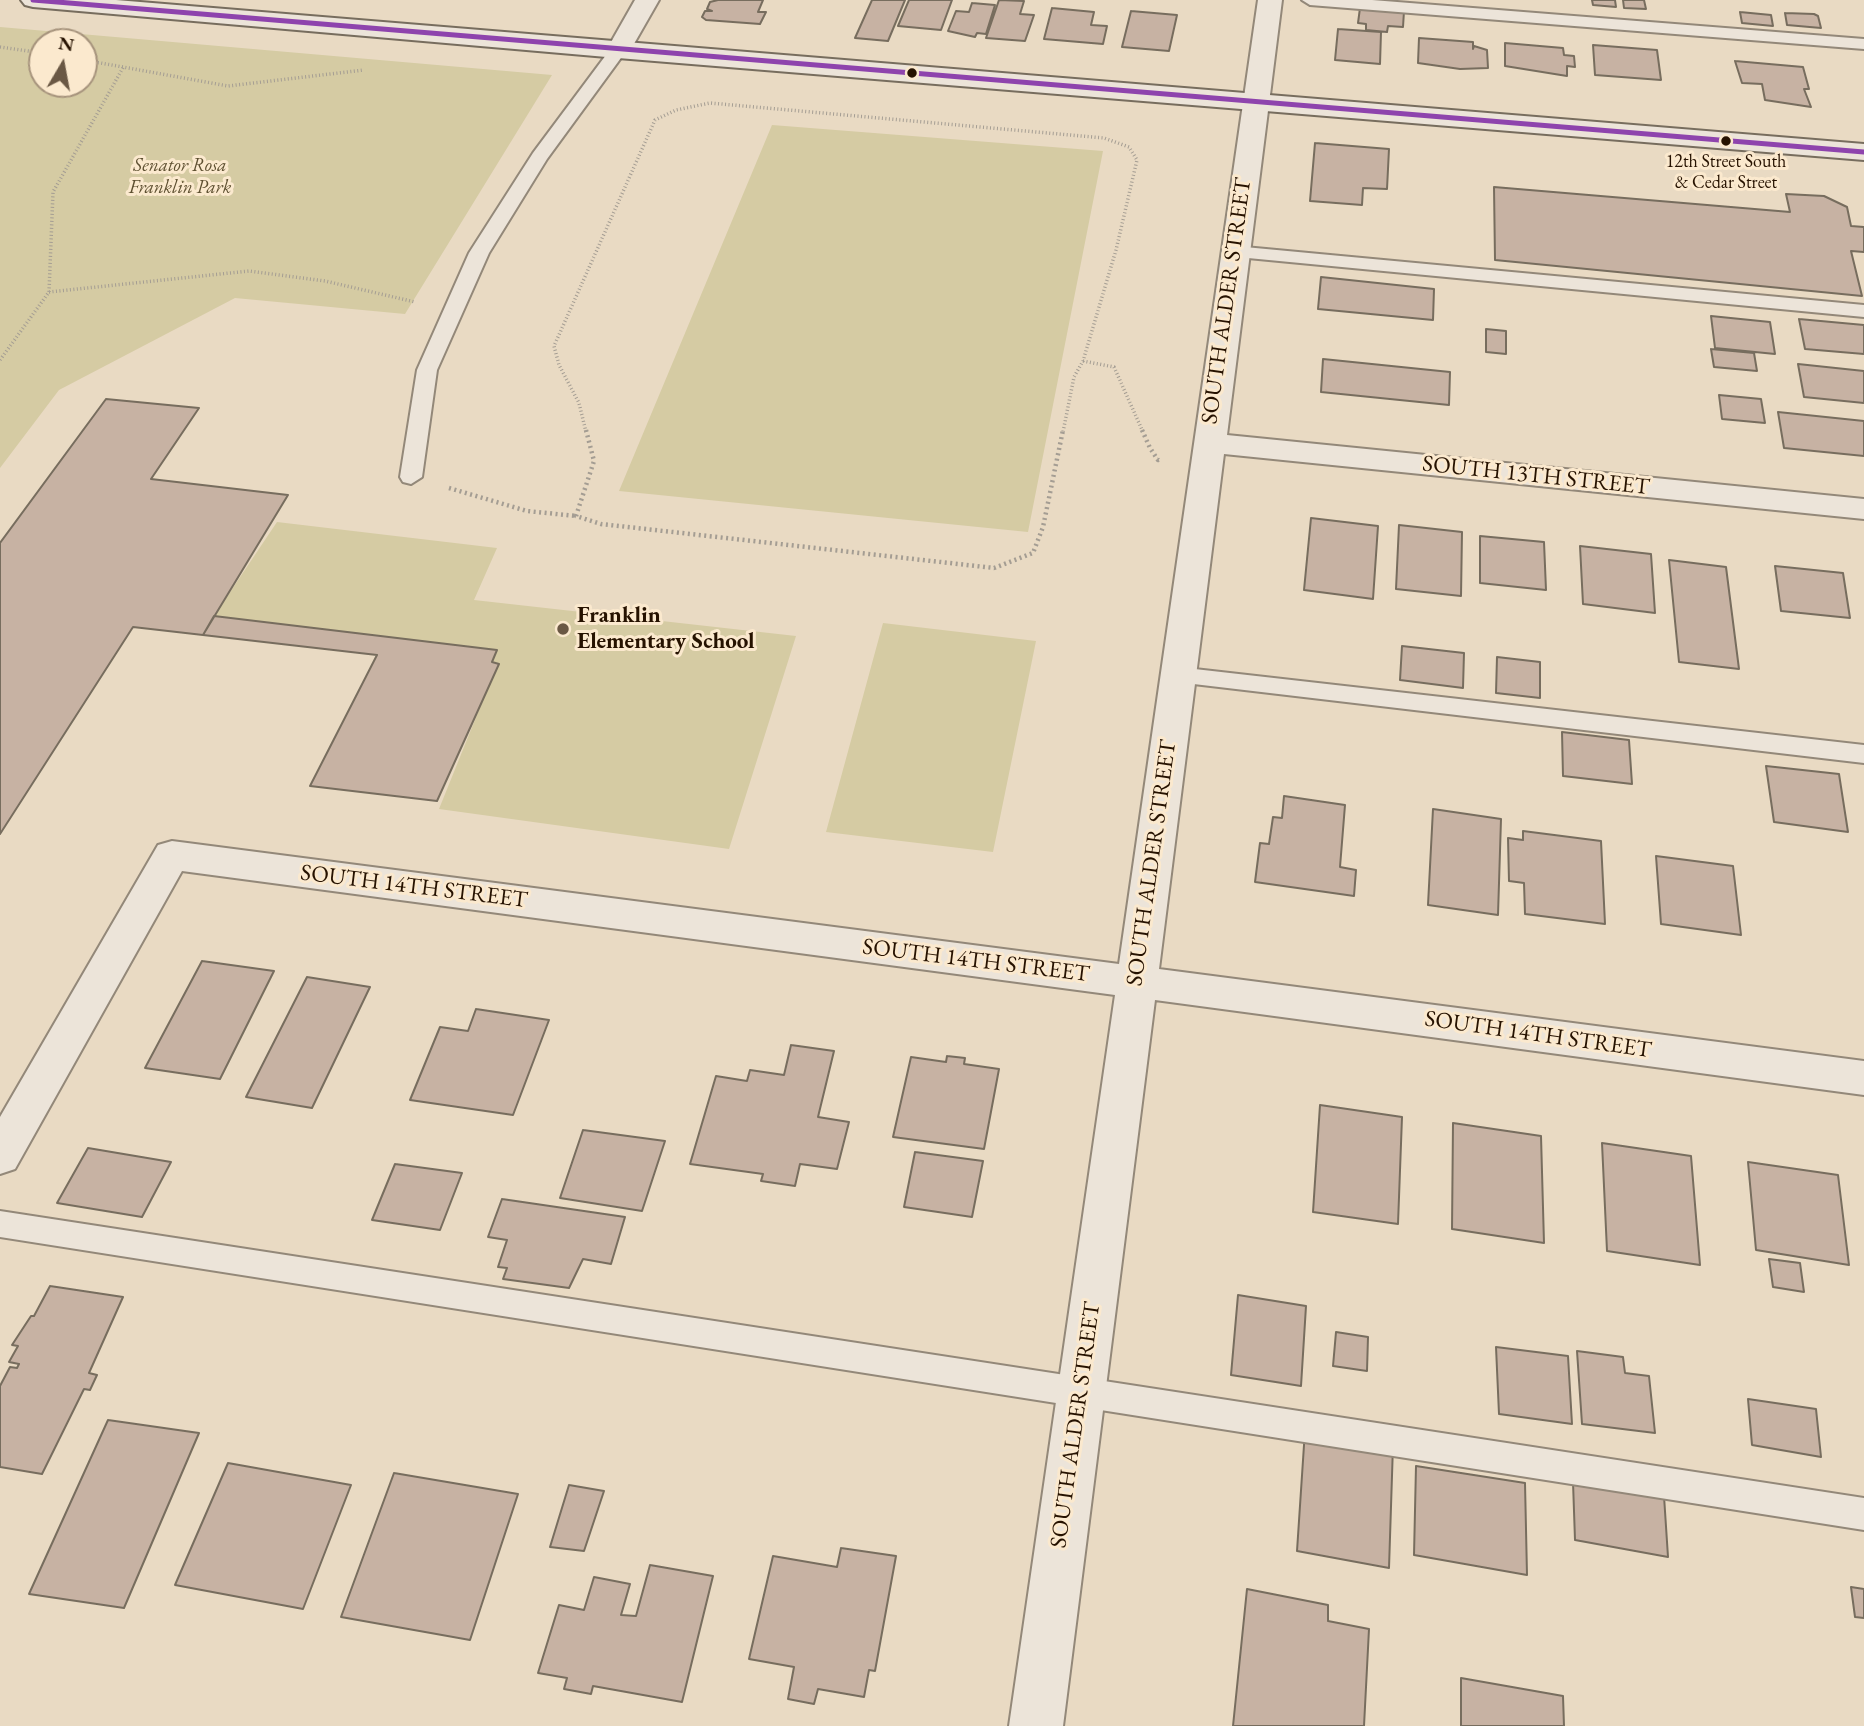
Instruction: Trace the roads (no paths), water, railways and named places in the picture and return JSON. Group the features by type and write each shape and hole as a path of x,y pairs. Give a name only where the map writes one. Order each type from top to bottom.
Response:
{"street":[{"path":"36,0 618,51 1864,152"},
{"path":"618,51 647,0"},
{"name":"SOUTH ALDER STREET","path":"1037,1726 1254,101 1270,0"},
{"name":"SOUTH 13TH STREET","path":"1208,443 1864,509"},
{"name":"SOUTH 14TH STREET","path":"0,1156 172,855 1864,1078"}],"lane":[{"path":"1310,0 1864,44"},
{"path":"411,477 427,370 479,253 539,157 618,51"},
{"path":"1234,251 1864,311"},
{"path":"1177,675 1864,754"},
{"path":"0,1224 1864,1514"}],"place":[{"name":"12th Street South & Cedar Street","path":"1726,141"},
{"name":"Franklin Elementary School","path":"563,629"}],"park label":[{"name":"Senator Rosa Franklin Park","path":"180,177"}]}
